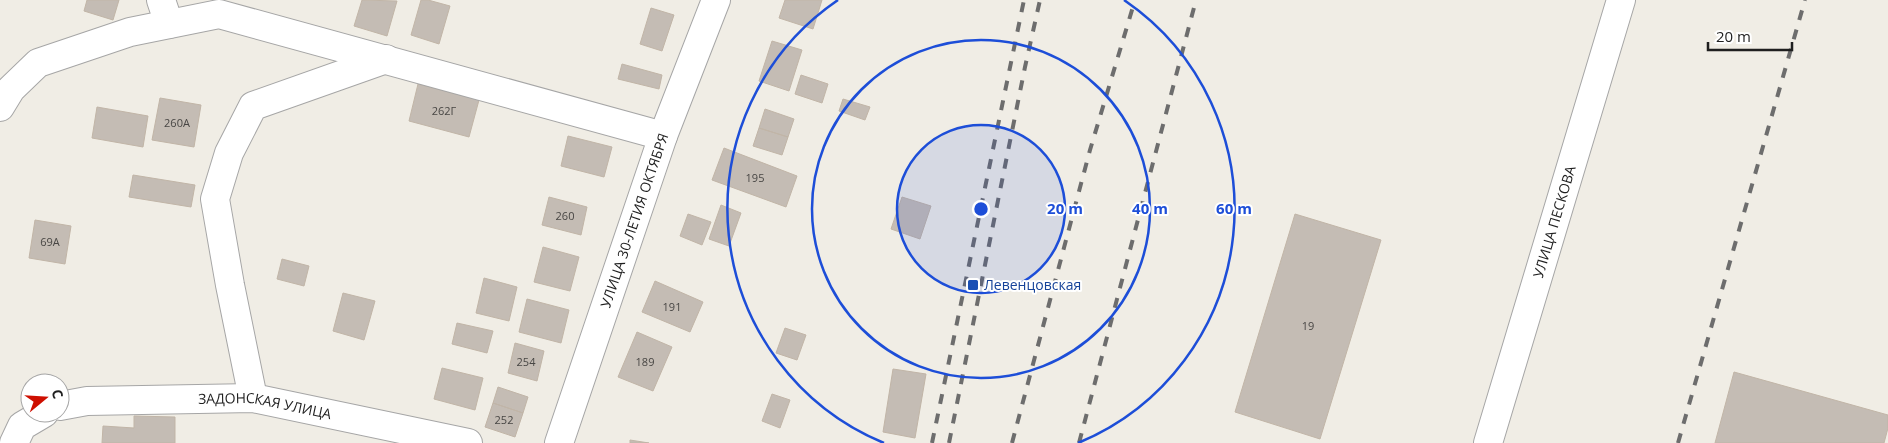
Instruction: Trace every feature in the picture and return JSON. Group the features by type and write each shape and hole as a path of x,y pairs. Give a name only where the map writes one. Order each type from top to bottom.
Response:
{"street":[{"name":"УЛИЦА 30-ЛЕТИЯ ОКТЯБРЯ","path":"559,443 663,136 716,0"},
{"name":"УЛИЦА ПЕСКОВА","path":"1488,443 1621,0"},
{"path":"0,106 11,89 38,63 130,32 165,12 219,14 663,136"},
{"path":"253,398 230,285 215,198 229,153 252,106 386,59"},
{"name":"ЗАДОНСКАЯ УЛИЦА","path":"70,404 87,401 253,398 468,443"},
{"path":"14,443 22,426 27,423"}],"building":[{"path":"87,0 119,0 113,20 84,11"},
{"path":"362,0 397,1 387,36 354,26"},
{"path":"421,0 450,6 439,44 411,35"},
{"path":"785,0 822,0 813,29 779,18"},
{"path":"651,8 674,15 662,51 640,44"},
{"path":"772,41 802,50 789,91 759,81"},
{"path":"622,64 662,75 659,89 618,79"},
{"path":"801,75 828,84 822,103 795,94"},
{"path":"418,84 479,100 469,137 409,121"},
{"path":"160,98 201,105 194,147 152,140"},
{"path":"843,99 870,107 865,120 839,111"},
{"path":"97,107 148,116 143,147 92,138"},
{"path":"765,109 794,119 788,137 759,128"},
{"path":"759,128 788,137 782,155 753,146"},
{"path":"568,136 612,147 604,177 561,166"},
{"path":"724,148 797,176 786,207 712,180"},
{"path":"133,175 195,185 191,207 129,197"},
{"path":"549,197 587,207 581,235 542,225"},
{"path":"902,197 931,206 920,239 891,229"},
{"path":"721,205 741,213 729,246 709,239"},
{"path":"688,214 711,222 702,245 680,236"},
{"path":"1295,214 1381,240 1320,439 1235,412"},
{"path":"35,220 71,226 65,264 29,258"},
{"path":"543,247 579,257 570,291 534,282"},
{"path":"282,259 309,266 304,286 277,279"},
{"path":"484,278 517,287 509,321 476,313"},
{"path":"655,281 703,302 690,332 642,312"},
{"path":"343,293 375,301 364,340 333,331"},
{"path":"527,299 569,310 561,343 519,332"},
{"path":"457,323 493,331 487,353 452,344"},
{"path":"785,328 806,335 797,360 776,353"},
{"path":"637,332 672,347 653,391 618,377"},
{"path":"515,343 544,351 537,381 508,373"},
{"path":"442,368 483,378 475,410 434,399"},
{"path":"893,369 926,374 915,438 883,432"},
{"path":"1734,372 1888,415 1888,428 1884,443 1715,443"},
{"path":"498,387 528,397 523,413 493,403"},
{"path":"772,394 790,400 780,428 762,421"},
{"path":"493,403 523,413 515,437 485,427"},
{"path":"134,416 175,417 175,443 102,443 103,426 134,428"},
{"path":"630,440 649,443 630,443"}],"railway":[{"path":"932,443 1024,0"},
{"path":"949,443 1040,0"},
{"path":"1012,443 1090,150 1135,0"},
{"path":"1079,443 1196,0"},
{"path":"1678,443 1805,0"}],"place":[{"name":"Левенцовская","path":"973,285"}]}
